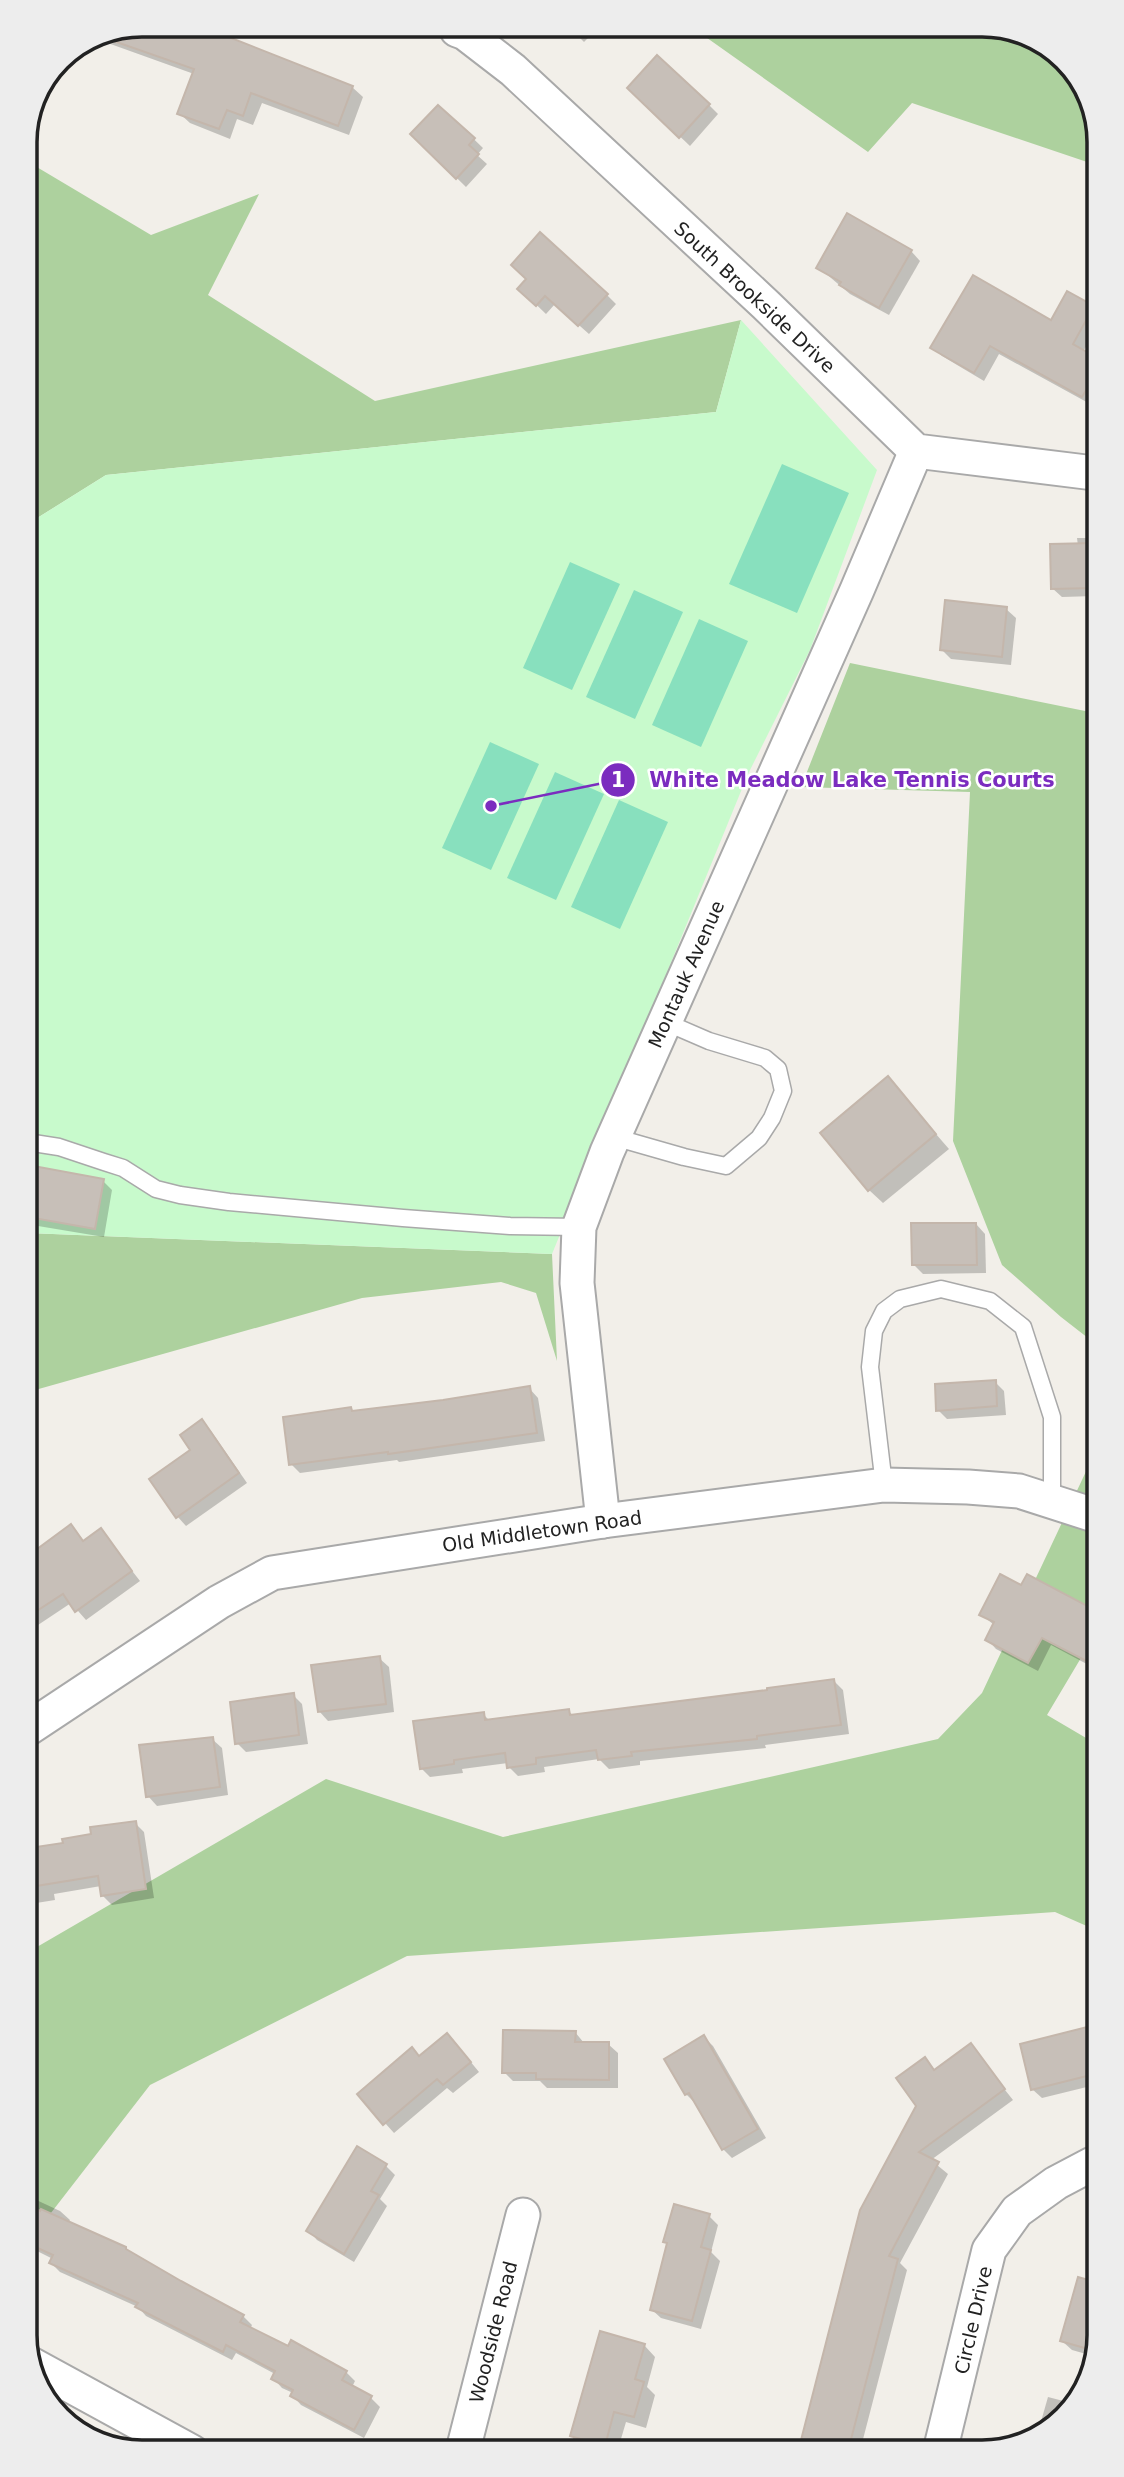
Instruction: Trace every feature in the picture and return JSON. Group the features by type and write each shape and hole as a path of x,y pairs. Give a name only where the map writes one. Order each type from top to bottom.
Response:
{"street":[{"name":"South Brookside Drive","path":"470,37 513,70 765,305 916,451"},
{"path":"916,451 1087,471"},
{"name":"Montauk Avenue","path":"603,1521 577,1283 579,1227 614,1137 916,451"},
{"name":"Old Middletown Road","path":"37,1723 219,1602 272,1573 603,1521 884,1485 1019,1491 1087,1513"},
{"name":"Circle Drive","path":"943,2440 989,2250 1017,2211 1056,2183 1087,2166"},
{"name":"Woodside Road","path":"466,2440 523,2215"},
{"path":"43,2370 170,2440"}],"lane":[{"path":"614,1137 726,1166 759,1138 772,1118 783,1091 778,1069 765,1058 709,1041 665,1022"},
{"path":"37,1144 59,1147 123,1168 156,1189 180,1195 403,1218 510,1226 579,1227"},
{"path":"884,1485 870,1367 874,1331 884,1311 900,1299 941,1289 990,1301 1023,1327 1052,1417 1052,1502"}],"green space":[{"path":"706,37 989,37 1016,42 1046,58 1066,78 1082,108 1087,142 1087,162 912,103 868,152"},
{"path":"37,167 151,235 259,194 208,295 375,401 741,320 716,412 106,475 37,518"},
{"path":"741,320 877,470 810,650 748,774 552,1254 37,1233 37,518 106,475 716,412"},
{"path":"782,464 849,493 797,613 729,584"},
{"path":"570,562 620,584 572,690 523,668"},
{"path":"634,590 683,612 635,719 586,697"},
{"path":"699,619 748,641 701,747 652,725"},
{"path":"850,663 1087,711 1087,1337 1002,1265 953,1141 970,792 801,787"},
{"path":"490,742 539,764 491,870 442,848"},
{"path":"555,772 604,794 556,900 507,878"},
{"path":"619,800 668,822 620,929 571,907"},
{"path":"37,1233 552,1254 557,1361 536,1293 501,1282 362,1298 37,1389"},
{"path":"1087,1469 1087,1648 1047,1715 1087,1739 1087,1926 1055,1912 407,1956 150,2085 37,2231 37,1947 326,1779 503,1837 938,1739 982,1693"}],"building":[{"path":"142,37 229,37 353,86 338,126 251,93 243,116 227,110 219,129 177,114 194,69 114,41"},
{"path":"657,55 710,104 679,138 627,88"},
{"path":"438,105 475,138 469,145 479,154 456,179 410,134"},
{"path":"847,213 912,250 879,308 816,268"},
{"path":"540,232 608,294 578,326 545,296 536,306 517,289 526,279 511,265"},
{"path":"973,275 1051,320 1067,291 1087,302 1087,319 1073,344 1087,352 1087,389 1082,397 990,346 974,373 930,348"},
{"path":"1087,543 1087,588 1051,589 1050,544"},
{"path":"945,600 1007,607 1002,657 940,650"},
{"path":"888,1076 936,1134 868,1191 820,1133"},
{"path":"37,1167 104,1179 95,1229 37,1219"},
{"path":"911,1223 976,1223 977,1265 912,1265"},
{"path":"996,1380 997,1406 936,1411 935,1384"},
{"path":"530,1386 537,1433 289,1465 283,1417 351,1407 352,1411 443,1400"},
{"path":"202,1419 239,1473 176,1518 149,1479 190,1450 180,1435"},
{"path":"71,1524 83,1541 101,1528 132,1571 75,1612 63,1594 37,1611 37,1549"},
{"path":"1000,1574 1021,1585 1027,1574 1087,1606 1087,1661 1042,1638 1028,1663 985,1640 994,1622 979,1615"},
{"path":"380,1656 386,1704 318,1712 311,1665"},
{"path":"834,1679 841,1725 757,1736 757,1739 631,1752 632,1756 598,1760 596,1750 536,1758 536,1764 507,1768 505,1753 454,1760 454,1764 420,1769 413,1721 484,1712 485,1720 569,1709 570,1715"},
{"path":"294,1693 299,1735 235,1744 230,1702"},
{"path":"213,1737 220,1787 146,1797 139,1745"},
{"path":"136,1821 146,1889 101,1896 98,1876 37,1886 37,1847 63,1843 62,1839 91,1834 90,1827"},
{"path":"1087,2027 1087,2076 1031,2090 1020,2044"},
{"path":"503,2030 576,2031 575,2042 609,2042 609,2080 536,2079 536,2073 502,2073"},
{"path":"447,2033 471,2062 443,2085 437,2079 383,2125 357,2094 412,2047 419,2056"},
{"path":"704,2035 758,2129 722,2150 689,2093 685,2095 664,2059"},
{"path":"971,2043 1005,2089 919,2152 939,2162 889,2256 898,2259 851,2440 801,2440 860,2210 916,2106 896,2078 925,2057 934,2070"},
{"path":"357,2146 387,2164 371,2191 379,2195 344,2254 306,2231"},
{"path":"674,2204 710,2214 701,2247 711,2250 692,2321 650,2310 667,2243 663,2242"},
{"path":"37,2210 126,2247 244,2315 240,2322 288,2346 291,2340 347,2371 342,2380 372,2396 354,2430 290,2396 293,2390 271,2379 275,2371 226,2345 223,2352 135,2307 138,2303 49,2263 53,2255 37,2248"},
{"path":"1078,2277 1087,2280 1086,2348 1060,2341"},
{"path":"600,2331 645,2344 635,2379 644,2382 634,2417 614,2412 607,2440 584,2440 570,2436"}],"place":[{"name":"White Meadow Lake Tennis Courts","path":"491,806"}]}
